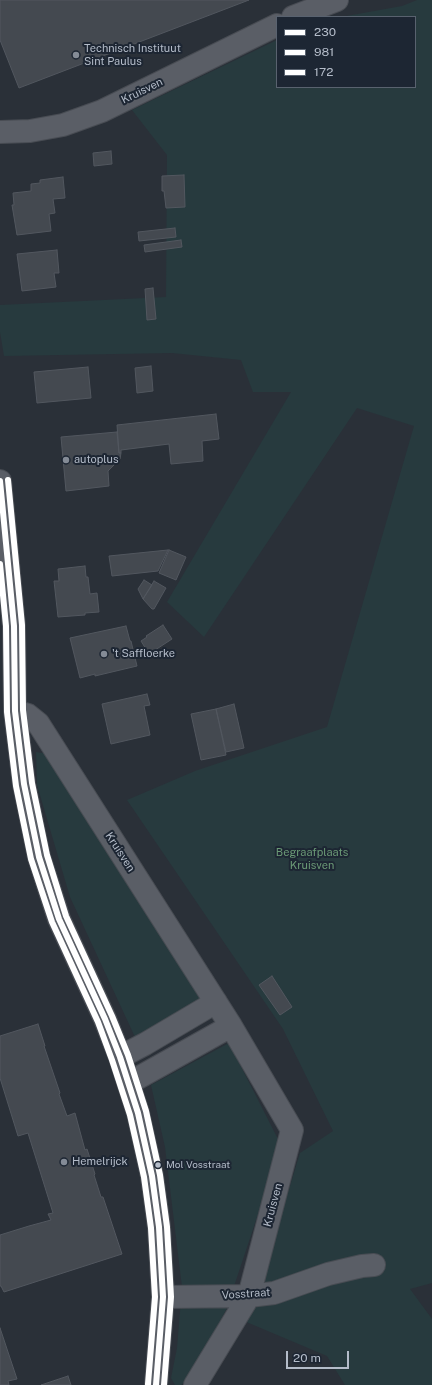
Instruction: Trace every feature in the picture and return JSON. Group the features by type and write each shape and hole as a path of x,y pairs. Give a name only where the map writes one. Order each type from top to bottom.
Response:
{"street":[{"path":"296,16 337,0"},
{"name":"Kruisven","path":"0,132 30,131 63,124 102,111 276,25"},
{"path":"0,488 14,626 15,711 24,784 39,857 59,919 105,1019 120,1057 138,1113 152,1176 159,1227 163,1297 156,1385"},
{"name":"Kruisven","path":"15,711 28,715 38,723 231,1026 292,1130 249,1296 195,1385"},
{"path":"120,1057 216,1002"},
{"path":"129,1083 231,1026"},
{"name":"Vosstraat","path":"163,1297 249,1296 274,1293 328,1274 374,1264"}],"green space":[{"name":"Begraafplaats Kruisven","path":"417,0 432,0 432,1283 410,1289 432,1319 432,1385 345,1385 327,1356 244,1321 264,1271 300,1153 333,1131 283,1029 127,800 195,771 327,727 414,426 357,408 204,637 167,602 291,392 253,392 241,360 172,353 4,356 0,332 0,305 166,297 167,155 132,110 276,40 276,88 416,88 416,16 347,16 402,6"},
{"path":"36,752 49,754 202,998 135,1037 70,897 37,785"},
{"path":"229,1043 281,1145 226,1310 188,1380 181,1385 175,1385 171,1378 177,1348 182,1287 165,1147 151,1085"}],"building":[{"name":"Technisch Instituut Sint Paulus","path":"0,0 249,0 19,88 0,40"},
{"path":"111,151 112,164 94,166 93,153"},
{"path":"184,175 185,207 166,208 164,191 162,191 162,176"},
{"path":"63,177 65,198 53,199 55,213 49,214 51,231 17,235 12,205 14,205 13,193 31,191 31,184 40,183 40,180"},
{"path":"175,228 176,237 139,241 138,232"},
{"path":"181,240 182,247 145,252 144,245"},
{"path":"57,250 59,273 54,273 56,287 22,291 17,254"},
{"path":"153,288 156,319 147,320 145,289"},
{"path":"151,366 153,391 137,393 135,368"},
{"path":"88,367 91,398 37,403 34,372"},
{"path":"216,414 219,439 202,441 203,461 171,464 169,444 121,450 121,453 119,453 117,425"},
{"path":"117,432 119,453 121,453 120,459 108,471 109,486 66,491 61,437"},
{"path":"168,550 158,571 112,576 109,556"},
{"path":"169,550 186,557 176,580 159,573"},
{"path":"85,566 90,594 97,593 99,612 85,613 85,615 58,617 54,581 59,581 58,569"},
{"path":"144,580 152,585 143,599 138,589"},
{"path":"154,581 166,588 154,609 152,609 143,599"},
{"path":"163,625 172,639 149,654 141,641"},
{"name":"'t Saffloerke","path":"126,626 137,666 80,678 70,638"},
{"path":"147,694 150,705 144,706 150,735 111,744 102,704"},
{"path":"234,704 244,748 226,752 216,709"},
{"path":"216,709 226,755 201,760 191,714"},
{"path":"272,976 292,1007 280,1015 259,985"},
{"name":"Hemelrijck","path":"38,1024 67,1116 75,1113 85,1150 87,1149 101,1197 103,1197 122,1254 4,1292 0,1286 0,1235 51,1220 48,1214 53,1213 28,1133 18,1136 0,1078 0,1036"},
{"path":"0,1328 17,1379 8,1381 9,1385 0,1385"},
{"path":"68,1376 71,1385 41,1385"}],"transit line":[{"name":"172","path":"8,480 22,625 23,710 32,783 47,855 66,916 112,1016 128,1055 146,1111 160,1175 167,1227 171,1297 164,1385"},
{"name":"230","path":"0,481 14,626 15,711 24,784 39,857 59,919 105,1019 120,1057 138,1113 152,1176 159,1227 163,1297 156,1385"},
{"name":"981","path":"0,564 6,626 7,712 16,786 31,859 52,922 98,1022 112,1060 130,1115 144,1177 151,1228 155,1297 148,1384"}],"place":[{"name":"Technisch Instituut Sint Paulus","path":"76,55"},
{"name":"autoplus","path":"66,460"},
{"name":"'t Saffloerke","path":"104,654"},
{"name":"Hemelrijck","path":"64,1162"},
{"name":"Mol Vosstraat","path":"158,1165"}]}
